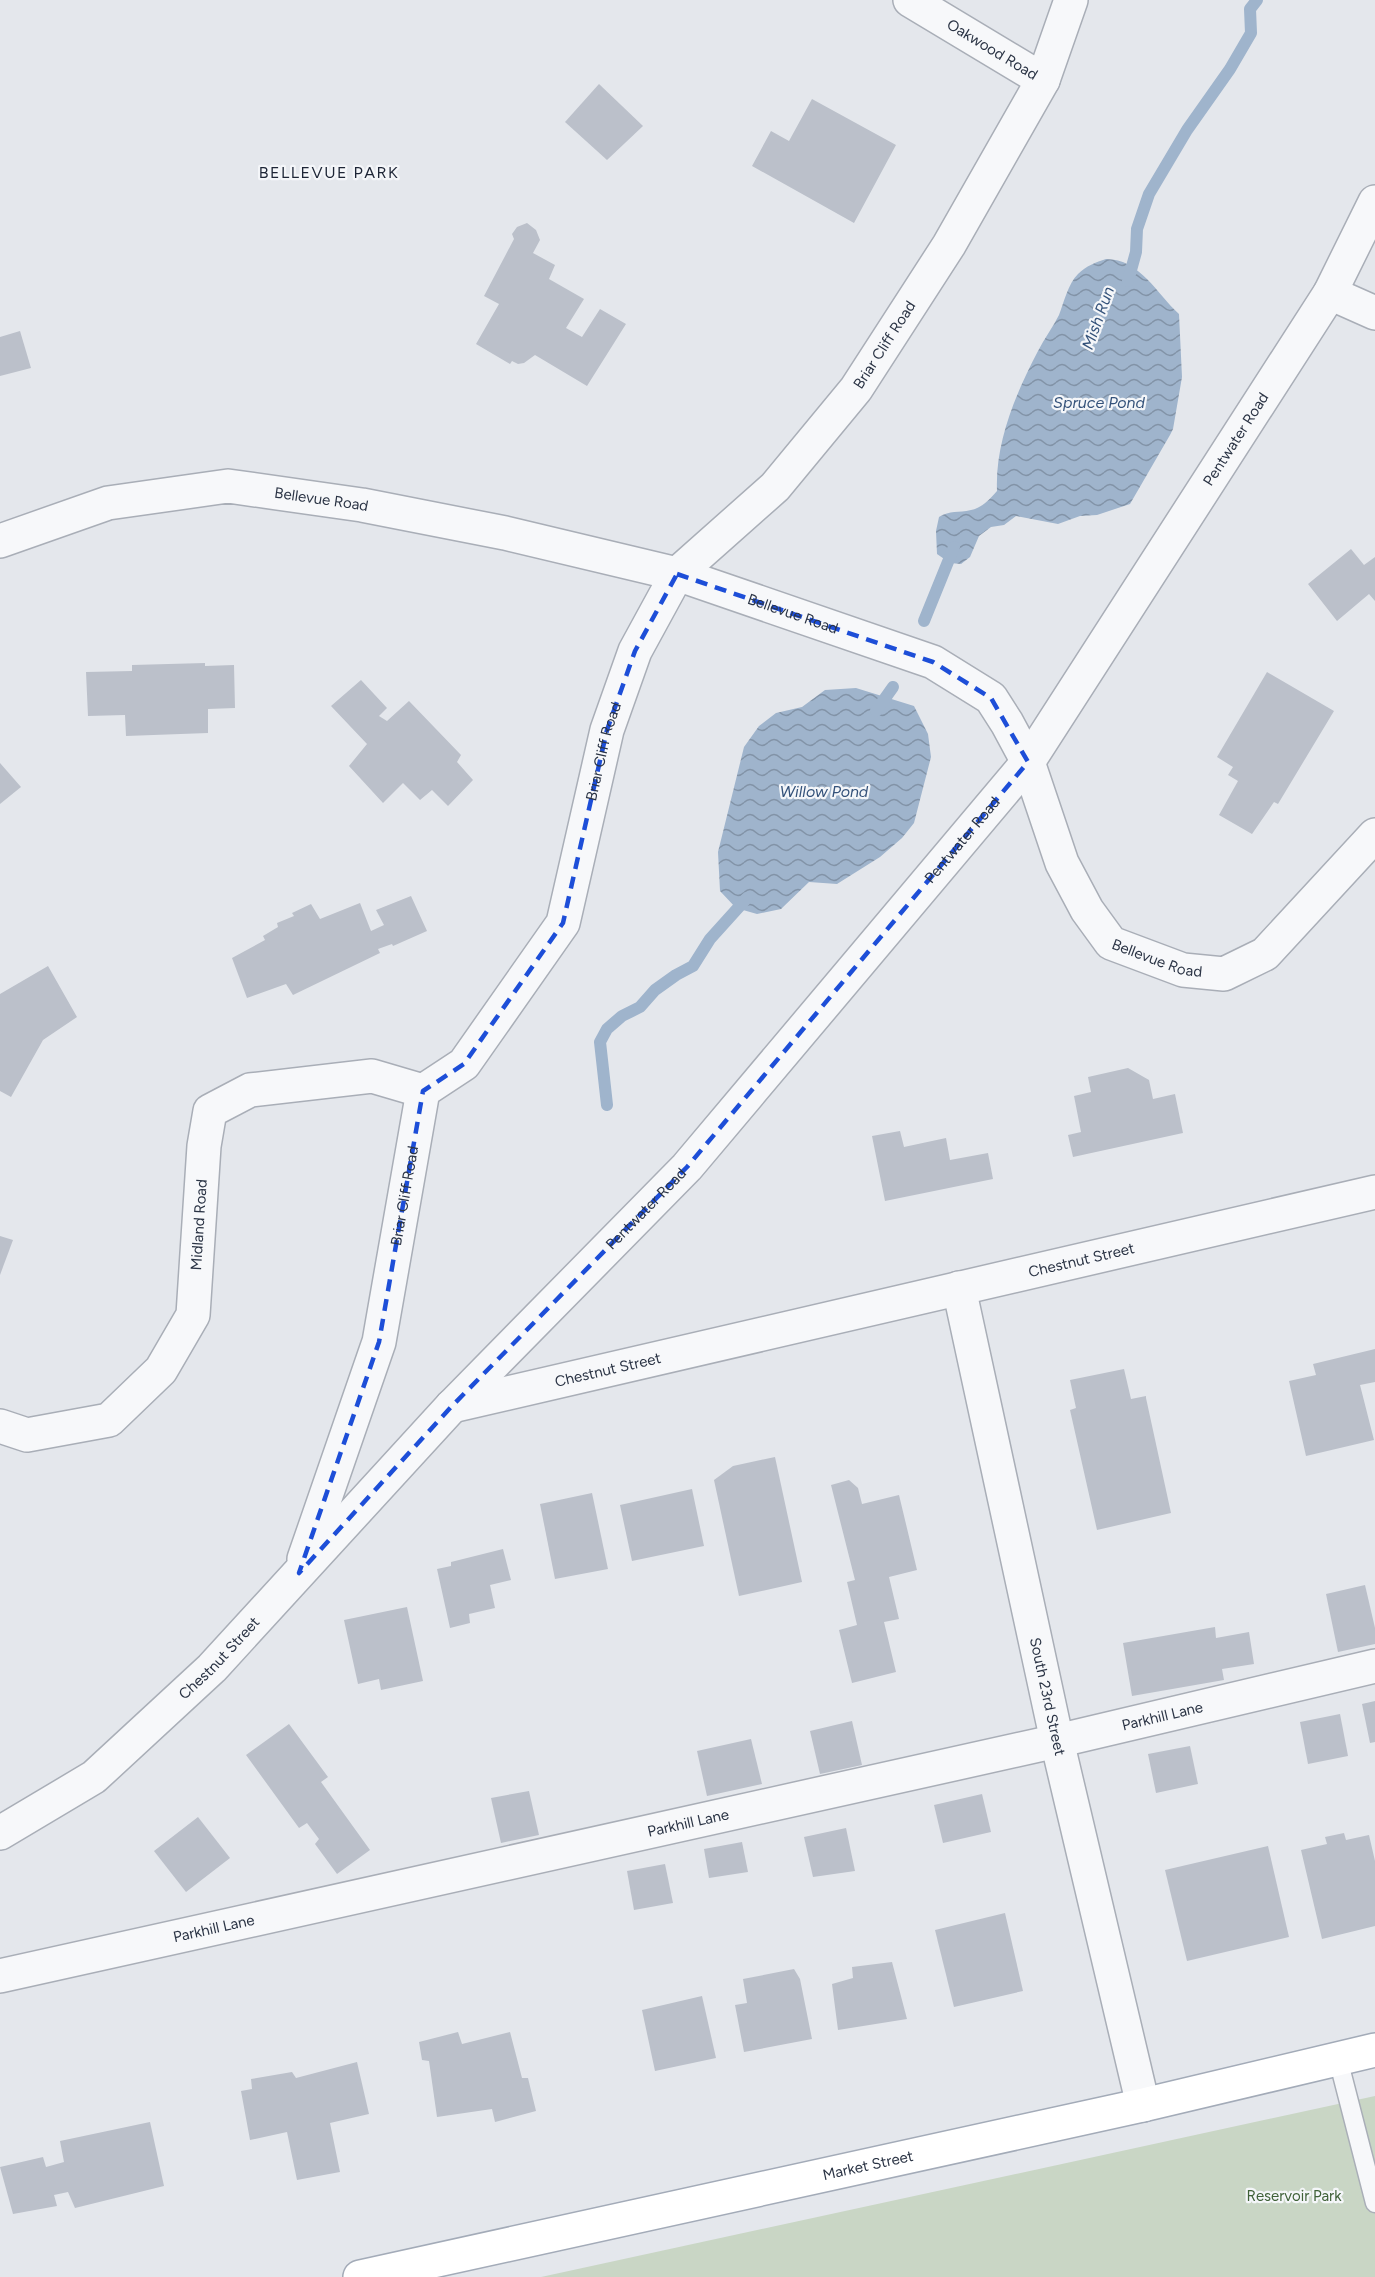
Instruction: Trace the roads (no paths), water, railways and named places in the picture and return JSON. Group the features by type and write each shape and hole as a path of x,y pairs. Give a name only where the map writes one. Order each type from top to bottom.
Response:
{"main road":[{"name":"Market Street","path":"360,2277 1143,2105 1375,2050"}],"street":[{"name":"Oakwood Road","path":"910,0 1042,80"},
{"name":"Briar Cliff Road","path":"299,1573 379,1342 423,1091 464,1064 563,923 607,730 635,651 677,574 775,487 856,389 949,245 1042,80 1071,0"},
{"name":"Pentwater Road","path":"452,1406 687,1167 1028,762 1330,292 1375,202"},
{"path":"1330,292 1375,313"},
{"name":"Bellevue Road","path":"0,541 108,503 228,486 362,505 505,533 677,574 933,662 991,698 1007,723 1028,762 1062,863 1088,910 1111,944 1183,970 1224,974 1265,954 1375,836"},
{"name":"Midland Road","path":"0,1426 27,1435 109,1420 161,1370 193,1315 204,1146 210,1111 250,1090 372,1077 423,1091"},
{"name":"Chestnut Street","path":"0,1833 94,1777 212,1668 452,1406 1375,1192"},
{"name":"South 23rd Street","path":"958,1288 1058,1741 1143,2105"},
{"name":"Parkhill Lane","path":"0,1976 1058,1741 1375,1666"}],"lane":[{"path":"1338,2059 1375,2203"}],"water":[{"name":"Spruce Pond","path":"1106,259 1129,265 1138,271 1179,314 1182,377 1170,435 1130,504 1097,515 1080,516 1058,524 1016,516 1004,525 991,527 979,536 970,557 961,564 950,563 937,554 936,531 939,517 947,513 979,507 997,491 999,454 1003,436 1008,418 1030,367 1059,315 1075,278 1081,271"},
{"name":"Willow Pond","path":"856,688 914,706 928,734 931,757 914,823 902,838 880,857 837,884 809,882 781,909 757,914 736,908 720,891 718,852 744,747 759,726 776,713 802,707 825,690"}],"waterway":[{"name":"Mish Run","path":"1128,281 1136,252 1137,229 1149,194 1187,130 1230,69 1251,33 1250,9 1257,0"},
{"name":"Mish Run","path":"924,621 954,547"},
{"path":"876,711 893,687"},
{"path":"607,1105 600,1042 607,1029 622,1016 640,1007 655,990 693,966 710,939 747,898"}],"district":[{"name":"BELLEVUE PARK","path":"329,172"}],"park label":[{"name":"Reservoir Park","path":"1294,2196"}]}
